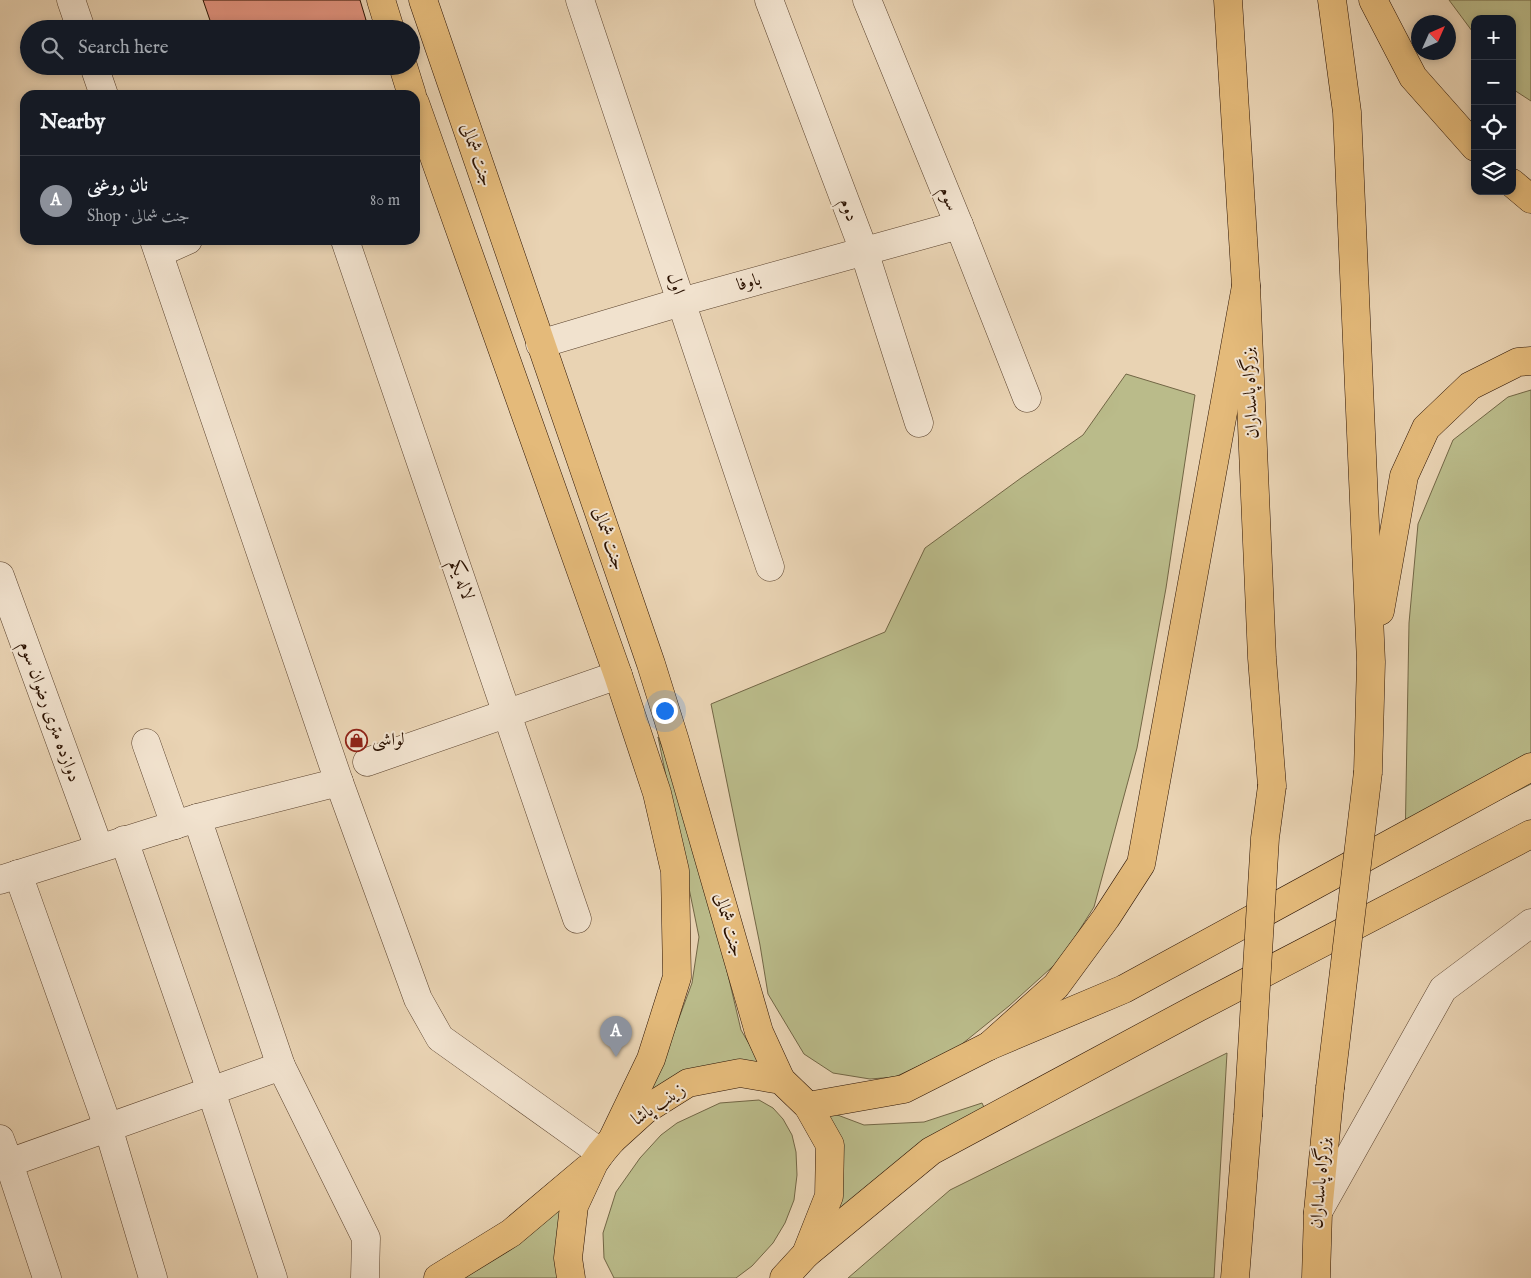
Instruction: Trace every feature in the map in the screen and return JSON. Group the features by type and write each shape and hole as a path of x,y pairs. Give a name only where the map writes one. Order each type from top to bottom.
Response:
{"main road":[{"path":"381,0 387,20"},
{"name":"جنت شمالی","path":"423,0 651,664 760,1032 781,1080"},
{"name":"بزرگراه پاسداران","path":"1228,0 1246,286 1262,658 1272,786 1265,838 1248,1116 1235,1278"},
{"path":"1332,0 1347,112 1371,662"},
{"path":"1373,0 1413,77 1471,142"},
{"path":"406,75 410,90"},
{"path":"420,101 453,88"},
{"name":"جنت شمالی","path":"420,117 618,676 657,793 675,871 677,977 651,1059 602,1152"},
{"path":"1516,186 1531,199"},
{"path":"990,1046 1056,986 1106,918 1141,864 1246,286"},
{"path":"1371,662 1404,476 1426,428 1470,386 1518,362 1531,361"},
{"name":"بزرگراه پاسداران","path":"1316,1278 1318,1212 1330,1088 1368,772 1371,662"},
{"path":"808,1106 904,1089 990,1046 1124,989 1531,767"},
{"path":"784,1278 806,1254 931,1151 1196,1008 1531,834"},
{"name":"زینب پاشا","path":"571,1278 568,1258 574,1206 602,1152 645,1110 688,1083 740,1072 781,1080"},
{"path":"781,1080 808,1106 830,1145 829,1196 806,1254"},
{"path":"438,1278 511,1233 602,1152"}],"street":[{"path":"71,0 78,20"},
{"name":"اول","path":"580,0 770,567"},
{"name":"دوم","path":"769,0 864,251 919,423"},
{"name":"سوم","path":"867,0 1027,398"},
{"path":"97,75 102,90"},
{"name":"باوفا","path":"540,344 681,302 959,225"},
{"name":"لاله یکم","path":"347,245 577,919"},
{"path":"156,246 339,782 418,999 440,1038 602,1152"},
{"name":"دوازده متری رضوان سوم","path":"0,576 111,844 210,1091 273,1278"},
{"path":"367,762 618,676"},
{"path":"146,743 186,822 281,1066 366,1238 365,1278"},
{"path":"153,1278 108,1127 9,877 186,822 339,782"},
{"path":"1318,1212 1443,989 1531,923"},
{"path":"47,1278 3,1156 108,1127 281,1066"}],"green space":[{"path":"1449,0 1531,0 1531,101 1516,91 1516,15 1471,15 1471,30"},
{"path":"1126,374 1195,395 1166,588 1137,748 1094,907 1061,959 1009,1006 957,1048 895,1077 870,1079 833,1073 804,1054 768,994 760,945 711,704 885,632 925,548 1083,435"},
{"path":"1531,390 1531,784 1405,847 1409,623 1418,524 1453,440 1508,397"},
{"path":"658,737 693,827 741,1030 762,1066 640,1099 665,1056 692,983 699,937"},
{"path":"1227,1053 1214,1278 848,1278 950,1190"},
{"path":"759,1100 773,1108 783,1119 792,1135 796,1152 797,1175 794,1200 785,1223 773,1243 752,1266 736,1278 614,1278 604,1258 603,1233 616,1192 640,1158 661,1135 677,1123 720,1103"},
{"path":"982,1103 988,1116 830,1222 819,1108 864,1125 924,1122"},
{"path":"566,1200 564,1278 455,1278"}],"building":[{"path":"203,0 360,0 366,20 210,20"}],"place":[{"name":"لواشی","path":"356,740"},
{"name":"نان روغنی","path":"616,1057"}]}
